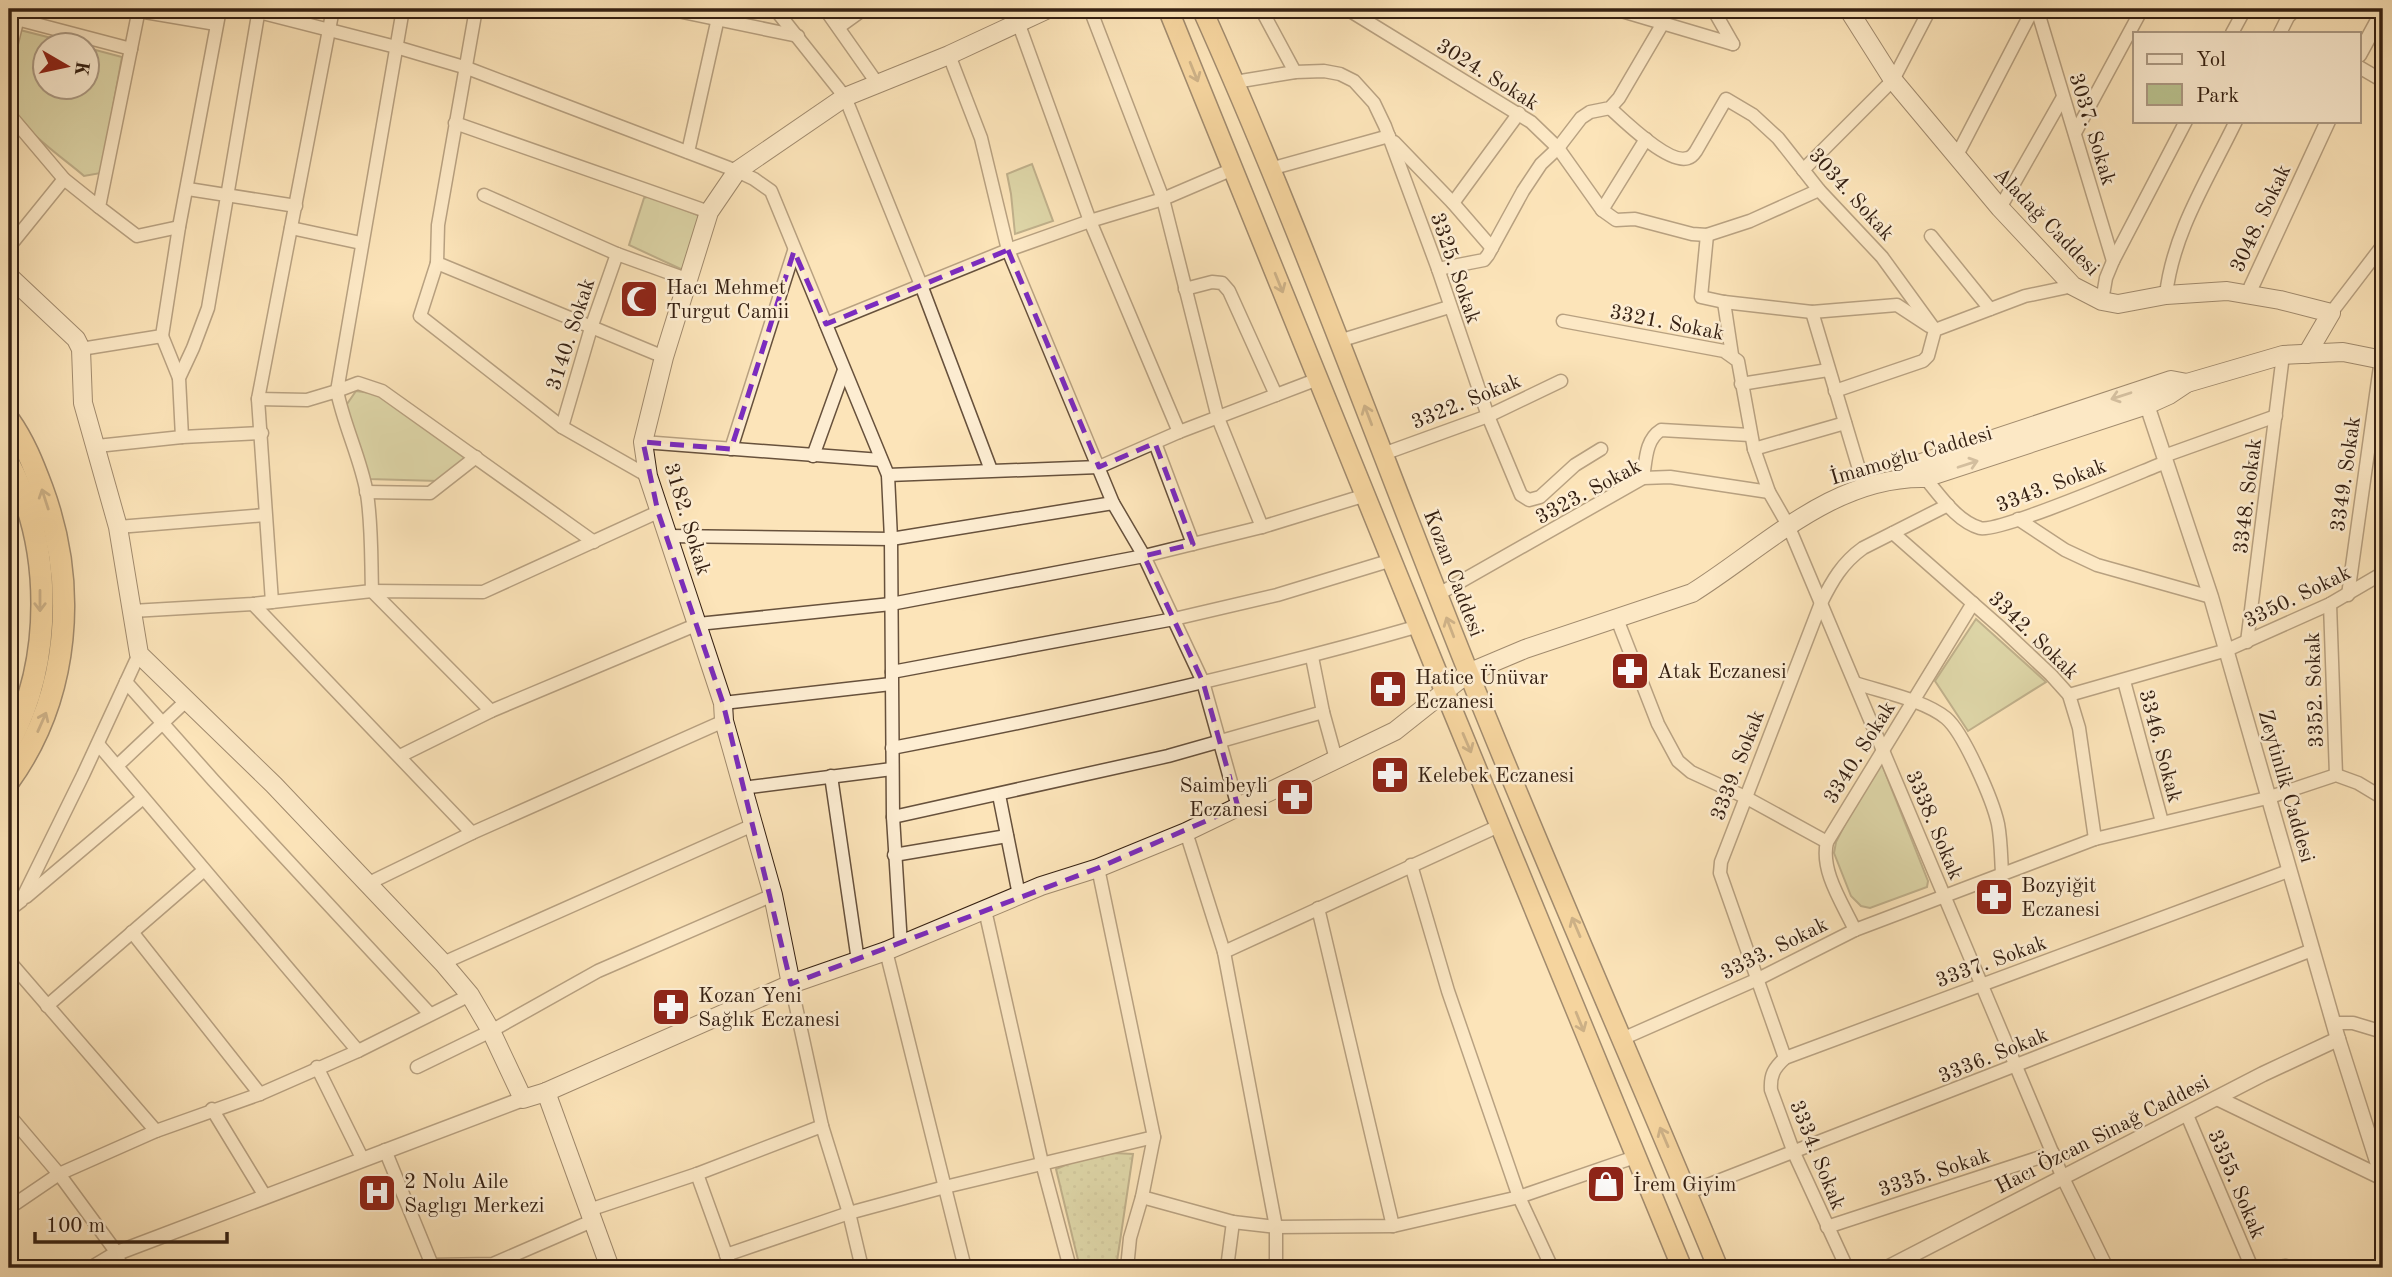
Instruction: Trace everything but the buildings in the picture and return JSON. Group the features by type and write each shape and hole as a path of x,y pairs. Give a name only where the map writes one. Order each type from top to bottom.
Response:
{"highway":[{"path":"1168,9 1682,1268"},
{"name":"Kozan Caddesi","path":"1202,9 1235,82 1339,341 1468,673 1718,1268"},
{"path":"9,421 33,466 55,532 61,560 64,613 59,664 46,714 9,781"},
{"path":"9,464 36,542 41,594 35,668 23,711 9,744"}],"main road":[{"name":"3182. Sokak","path":"791,984 773,895 723,712 698,624 648,476 643,442 664,357 709,212 737,171 845,97 949,55 1014,15 1048,9"},
{"name":"Aladağ Caddesi","path":"1849,9 1893,80 2000,208 2073,286 2102,301 2118,304 2166,295 2227,291 2331,313"},
{"path":"9,276 76,339 81,349 83,403 118,527 139,654 274,785 443,963 470,995 491,1031 523,1099"},
{"path":"2308,354 2331,313"},
{"name":"İmamoğlu Caddesi","path":"523,1099 546,1092 791,984 894,948 1020,895 1098,868 1186,832 1395,731 1468,673 1525,649 1692,593 1788,525 1830,502 1902,477 1925,478 2147,405 2187,383 2283,355 2343,352 2382,359"},
{"path":"1902,477 1918,464 2171,380 2187,383"},
{"path":"546,1092 610,1268"}],"street":[{"path":"182,437 179,378 162,336 179,227 220,9"},
{"path":"272,602 258,399 333,9"},
{"path":"402,9 383,134 361,243 337,391 366,492 370,519 372,591 491,711"},
{"path":"476,9 438,225 437,263 420,316 562,427 648,476"},
{"path":"668,9 798,36"},
{"path":"775,9 845,97 921,285 991,470"},
{"path":"825,9 877,83"},
{"path":"839,27 864,9"},
{"path":"1090,9 1163,199 1218,418 1262,527"},
{"path":"1261,9 1296,72"},
{"name":"3024. Sokak","path":"1347,9 1519,113 1558,148 1602,210"},
{"path":"1615,9 1733,44 1713,9"},
{"path":"1803,170 1893,80 1930,9"},
{"path":"1956,157 2035,9"},
{"name":"3037. Sokak","path":"2035,9 2113,261"},
{"path":"2075,133 2142,9"},
{"path":"2285,31 2296,9"},
{"path":"99,207 139,10 216,24"},
{"path":"179,378 194,348 208,308 228,196 254,10 467,68 737,171 771,191 888,475 891,539 894,948 965,1268"},
{"path":"2232,32 2242,10"},
{"path":"2360,53 2383,11"},
{"path":"9,54 15,15 131,49"},
{"path":"1014,15 1090,221 1179,432"},
{"path":"688,152 718,18"},
{"path":"1438,268 1484,260 1541,164 1558,148 1581,118 1590,112 1610,108 1625,90 1662,23"},
{"path":"949,55 981,138 1008,250 1113,503 1144,556 1203,682 1238,807"},
{"path":"2360,68 2383,81"},
{"name":"3325. Sokak","path":"1235,82 1296,72 1324,71 1340,74 1354,81 1374,103 1438,268 1488,416 1521,495 1529,500 1540,497 1575,465 1601,449"},
{"path":"2000,208 2063,97"},
{"name":"3034. Sokak","path":"1646,139 1678,158 1690,158 1726,99 1765,125 1819,190 1882,257 1935,330"},
{"path":"1610,108 1646,139 1602,210 1616,220 1635,219 1692,234 1707,235 1750,221 1819,190"},
{"path":"1453,203 1519,113"},
{"path":"9,114 64,178 137,236 179,227"},
{"path":"2102,301 2106,278 2113,261 2185,122"},
{"path":"2166,295 2170,267 2179,239 2236,122"},
{"name":"3048. Sokak","path":"2248,294 2328,122"},
{"path":"455,124 709,212"},
{"path":"1270,169 1389,136 1492,248"},
{"path":"825,324 1008,250 1163,199 1233,169"},
{"path":"9,247 64,178"},
{"path":"188,189 296,206"},
{"path":"484,195 617,254 689,280"},
{"path":"292,228 361,243"},
{"path":"1707,235 1701,297 1812,312 1897,305 1935,330"},
{"path":"1931,236 1990,309"},
{"path":"2331,313 2383,246"},
{"path":"731,449 794,251"},
{"name":"3140. Sokak","path":"562,427 591,328 617,254"},
{"path":"437,263 664,357"},
{"path":"1185,289 1212,282 1222,283 1229,291 1276,395"},
{"path":"1935,330 2025,296 2073,286"},
{"path":"1724,302 1732,355"},
{"path":"1339,341 1449,307"},
{"path":"1812,312 1865,489"},
{"name":"3321. Sokak","path":"1563,321 1724,351 1732,355 1738,361 1754,449"},
{"path":"1835,391 1923,361 1928,356 1935,330"},
{"path":"81,349 162,336"},
{"name":"3348. Sokak","path":"2248,642 2283,355"},
{"name":"3349. Sokak","path":"2348,595 2382,359"},
{"path":"813,456 844,370"},
{"path":"1741,384 1828,370"},
{"path":"888,475 1099,467 1179,432 1318,379"},
{"name":"3322. Sokak","path":"1384,454 1488,416 1561,381"},
{"path":"258,399 307,400 358,383 382,391 594,542"},
{"name":"Zeytinlik Caddesi","path":"2147,405 2211,597 2288,871 2383,1178"},
{"name":"3343. Sokak","path":"1925,478 1964,519 1980,528 1988,529 2276,416"},
{"path":"1754,449 1845,423"},
{"path":"1643,478 1649,442 1654,434 1661,430 1751,435"},
{"path":"97,446 182,437 262,433"},
{"path":"643,442 881,460"},
{"path":"1155,443 1193,544"},
{"name":"3338. Sokak","path":"1754,449 1769,492 1788,525 2063,1178 2107,1268"},
{"path":"366,492 430,493 476,457"},
{"name":"3323. Sokak","path":"1437,595 1643,478 1670,477 1769,492"},
{"path":"400,756 491,711 698,624 891,604 1144,556 1262,527 1366,495"},
{"path":"667,536 891,539 1113,503"},
{"name":"3339. Sokak","path":"1785,1058 1720,873 1721,862 1821,603 1835,577 1851,556 1948,505"},
{"path":"132,611 253,604 372,591 484,593 659,512"},
{"path":"118,527 265,515"},
{"path":"2018,519 2066,550 2096,565 2211,597"},
{"name":"3342. Sokak","path":"1894,533 2051,675 2069,695 2079,728 2095,839"},
{"path":"367,884 723,712 1174,619 1278,595 1392,560"},
{"name":"3350. Sokak","path":"2069,695 2124,681 2248,642 2348,595 2383,573"},
{"name":"3340. Sokak","path":"1827,842 1973,603"},
{"path":"253,604 472,833"},
{"name":"3352. Sokak","path":"2330,604 2336,775"},
{"path":"1617,619 1658,724 1678,761 1691,772 1745,797 1827,842 1827,865 1854,930"},
{"path":"892,748 1004,726 1312,657 1419,626"},
{"path":"21,901 139,654"},
{"path":"1312,657 1336,759"},
{"name":"3346. Sokak","path":"2124,681 2161,822"},
{"path":"126,682 430,1014"},
{"path":"1855,683 1913,702 1946,718 1961,738 1994,810 2001,848 2002,873"},
{"path":"117,766 187,701"},
{"path":"893,817 1168,756 1323,712"},
{"path":"98,744 358,1051"},
{"path":"742,788 892,769"},
{"path":"2336,775 2358,783 2383,798"},
{"name":"3333. Sokak","path":"1622,1039 1758,979 1854,930 2002,873 2095,839 2267,798 2336,775"},
{"path":"831,776 858,961"},
{"path":"999,795 1020,895"},
{"path":"9,910 143,798"},
{"path":"443,963 753,825"},
{"path":"1224,953 1501,825"},
{"path":"1186,832 1224,953 1276,1227 1276,1268"},
{"path":"894,855 1007,836"},
{"path":"1411,865 1448,991 1519,1196 1552,1268"},
{"path":"1098,868 1154,1137 1142,1197 1130,1238 1127,1268"},
{"path":"47,1006 204,871"},
{"name":"3337. Sokak","path":"1785,1058 2288,871"},
{"path":"417,1067 491,1031 598,971 773,895"},
{"path":"1318,908 1393,1226"},
{"path":"985,911 1042,1163 1070,1268"},
{"path":"132,932 260,1094"},
{"name":"3336. Sokak","path":"1687,1194 2312,950"},
{"path":"9,961 156,1131"},
{"path":"791,984 822,1126 849,1213 862,1268"},
{"path":"9,1208 59,1174 156,1131 260,1094 358,1051 470,995"},
{"path":"2333,1023 2353,1023 2383,1032"},
{"name":"Hacı Özcan Sinağ Caddesi","path":"1887,1268 2285,1063 2338,1039"},
{"name":"3334. Sokak","path":"1785,1058 1775,1067 1771,1090 1794,1153 1847,1268"},
{"path":"317,1067 363,1160"},
{"path":"2217,1098 2383,1178"},
{"path":"92,1268 117,1253 523,1099"},
{"path":"212,1110 265,1196"},
{"path":"9,1115 59,1174 117,1253 121,1268"},
{"name":"3355. Sokak","path":"2187,1115 2252,1268"},
{"path":"385,1150 428,1267 493,1266 591,1216 822,1126"},
{"path":"726,1255 849,1213 1154,1137"},
{"name":"3335. Sokak","path":"1827,1227 2053,1153"},
{"path":"1142,1197 1233,1222 1276,1227 1393,1226 1519,1196 1635,1157"},
{"path":"697,1174 731,1268"},
{"path":"1227,1268 1233,1222"},
{"path":"2271,1268 2295,1268"}],"highlighted area":[{"path":"1008,250 1099,467 1155,443 1193,544 1144,556 1203,682 1238,807 1098,868 791,984 723,703 658,512 643,442 731,449 794,251 826,324"}],"green space":[{"path":"20,30 32,33 32,102 102,102 102,52 122,57 101,173 84,176 51,150 18,117 11,105 9,94"},
{"path":"1032,164 1053,221 1015,234 1007,174"},
{"path":"650,196 700,216 683,270 629,245 644,198"},
{"path":"356,391 378,394 468,459 438,481 369,479 345,407"},
{"path":"1976,619 2046,682 1968,731 1935,681"},
{"path":"1879,757 1928,881 1927,887 1870,908 1861,906 1851,896 1834,853 1836,842"},
{"path":"1113,1153 1133,1154 1116,1268 1080,1268 1056,1169 1085,1157"}],"place":[{"name":"Hacı Mehmet Turgut Camii","path":"639,299"},
{"name":"Atak Eczanesi","path":"1630,671"},
{"name":"Hatice Ünüvar Eczanesi","path":"1388,689"},
{"name":"Kelebek Eczanesi","path":"1390,775"},
{"name":"Saimbeyli Eczanesi","path":"1295,797"},
{"name":"Bozyiğit Eczanesi","path":"1994,897"},
{"name":"Kozan Yeni Sağlık Eczanesi","path":"671,1007"},
{"name":"İrem Giyim","path":"1606,1184"},
{"name":"2 Nolu Aile Saglıgı Merkezi","path":"377,1193"}]}
